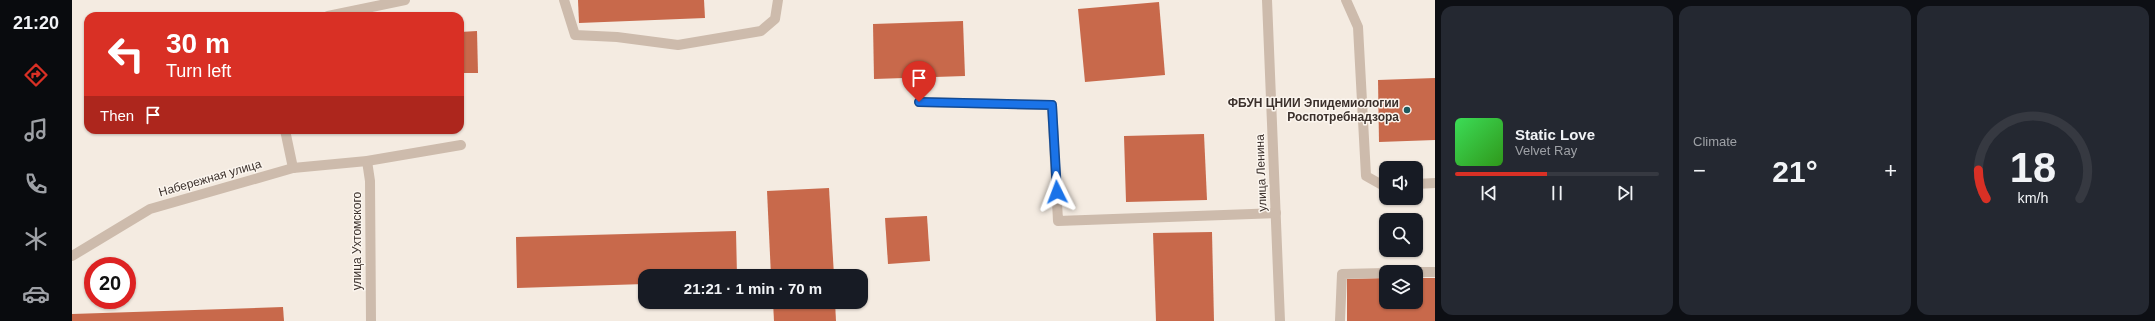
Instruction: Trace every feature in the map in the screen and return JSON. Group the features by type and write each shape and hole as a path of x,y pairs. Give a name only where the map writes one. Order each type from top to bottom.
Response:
{"street":[{"path":"347,12 405,0"},
{"path":"564,0 575,35 617,37 678,45 761,31 775,18 778,0"},
{"name":"улица Ленина","path":"1267,0 1280,321"},
{"path":"1346,0 1358,27 1366,176 1379,183"},
{"path":"919,102 1052,105 1058,221 1276,213"},
{"path":"286,134 293,168"},
{"name":"Набережная улица","path":"72,256 150,209 293,168 367,161 461,145"},
{"name":"улица Ухтомского","path":"367,161 370,181 371,321"},
{"path":"1423,184 1435,184"},
{"path":"1423,272 1435,272"},
{"path":"1340,321 1342,274 1379,273"}],"building":[{"path":"578,0 704,0 705,18 579,23"},
{"path":"1159,2 1165,75 1085,82 1078,9"},
{"path":"963,21 965,76 874,79 873,24"},
{"path":"477,31 478,73 464,73 464,32"},
{"name":"ФБУН ЦНИИ Эпидемиологии Роспотребнадзора","path":"1435,78 1435,140 1379,142 1378,80"},
{"path":"1204,134 1207,200 1126,202 1124,136"},
{"path":"829,188 834,269 771,269 767,191"},
{"path":"927,216 930,261 888,264 885,218"},
{"path":"736,231 737,269 638,269 638,284 517,288 516,237"},
{"path":"1212,232 1214,321 1156,321 1153,233"},
{"path":"1379,278 1379,309 1423,309 1423,278 1435,278 1435,321 1347,321 1347,279"},
{"path":"283,307 284,321 72,321 72,314"},
{"path":"773,309 835,309 836,321 774,321"}],"place":[{"name":"ФБУН ЦНИИ Эпидемиологии Роспотребнадзора","path":"1407,110"}],"route":[{"path":"919,102 1052,105 1057,192"}]}
